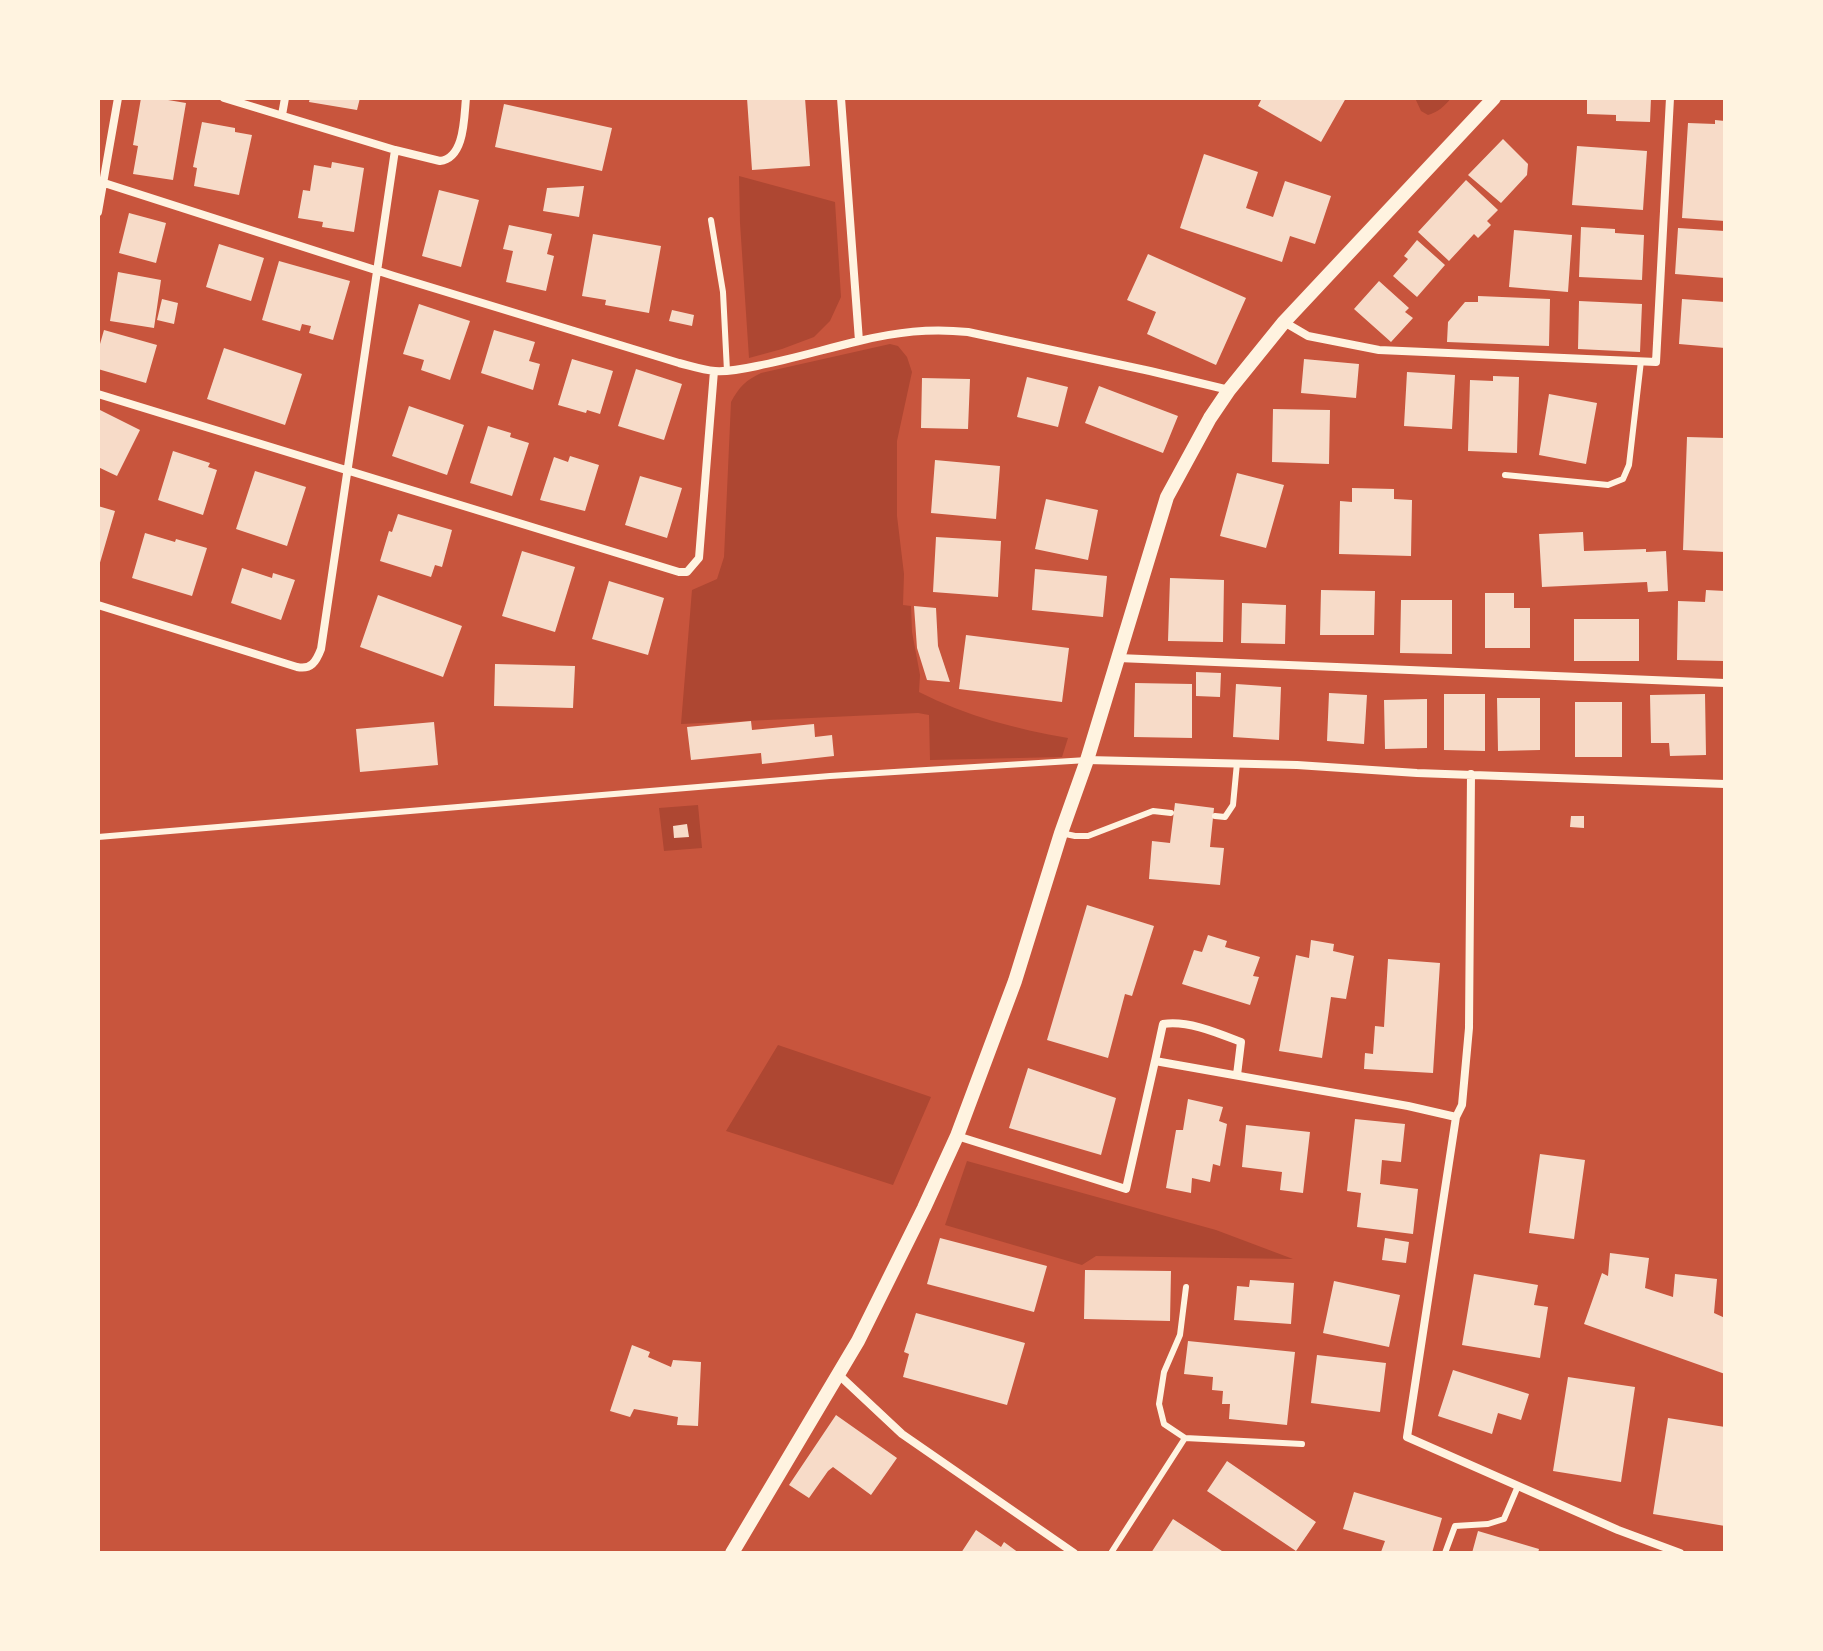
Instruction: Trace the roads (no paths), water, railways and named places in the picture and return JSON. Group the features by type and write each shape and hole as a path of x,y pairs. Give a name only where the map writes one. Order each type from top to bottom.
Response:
{"street":[{"path":"98,212 118,98"},
{"path":"224,98 440,161 447,160 456,150 462,135 466,98"},
{"path":"282,115 285,98"},
{"path":"841,98 859,341"},
{"path":"732,1553 858,1341 957,1136 1015,981 1087,760 1167,497 1210,418 1284,322 1494,98"},
{"path":"1284,322 1308,336 1379,350 1656,362 1670,98"},
{"path":"98,605 297,667 305,669 312,665 321,649 395,150"},
{"path":"101,182 377,270 714,371 795,359 859,341 921,329 968,332 1229,390"},
{"path":"98,394 347,472 687,572 699,558 714,371"},
{"path":"1118,658 1725,683"},
{"path":"1087,760 1237,763 1725,784"},
{"path":"1471,774 1469,1028 1462,1105 1456,1117 1407,1437 1618,1530 1680,1553"},
{"path":"957,1136 1126,1189 1163,1024 1173,1022 1217,1032 1241,1042 1237,1075"},
{"path":"1155,1061 1456,1117"},
{"path":"839,1375 902,1434 1074,1553"}],"lane":[{"path":"711,220 722,280 727,371"},
{"path":"1505,475 1608,485 1623,479 1629,465 1641,361"},
{"path":"98,837 830,776 1087,760"},
{"path":"1215,816 1225,817 1233,805 1237,763"},
{"path":"1061,833 1088,836 1153,811 1171,813"},
{"path":"1186,1287 1180,1335 1164,1372 1159,1404 1164,1424 1185,1438 1302,1444"},
{"path":"1111,1553 1185,1438"},
{"path":"1445,1553 1455,1526 1488,1524 1504,1519 1518,1486"}]}
